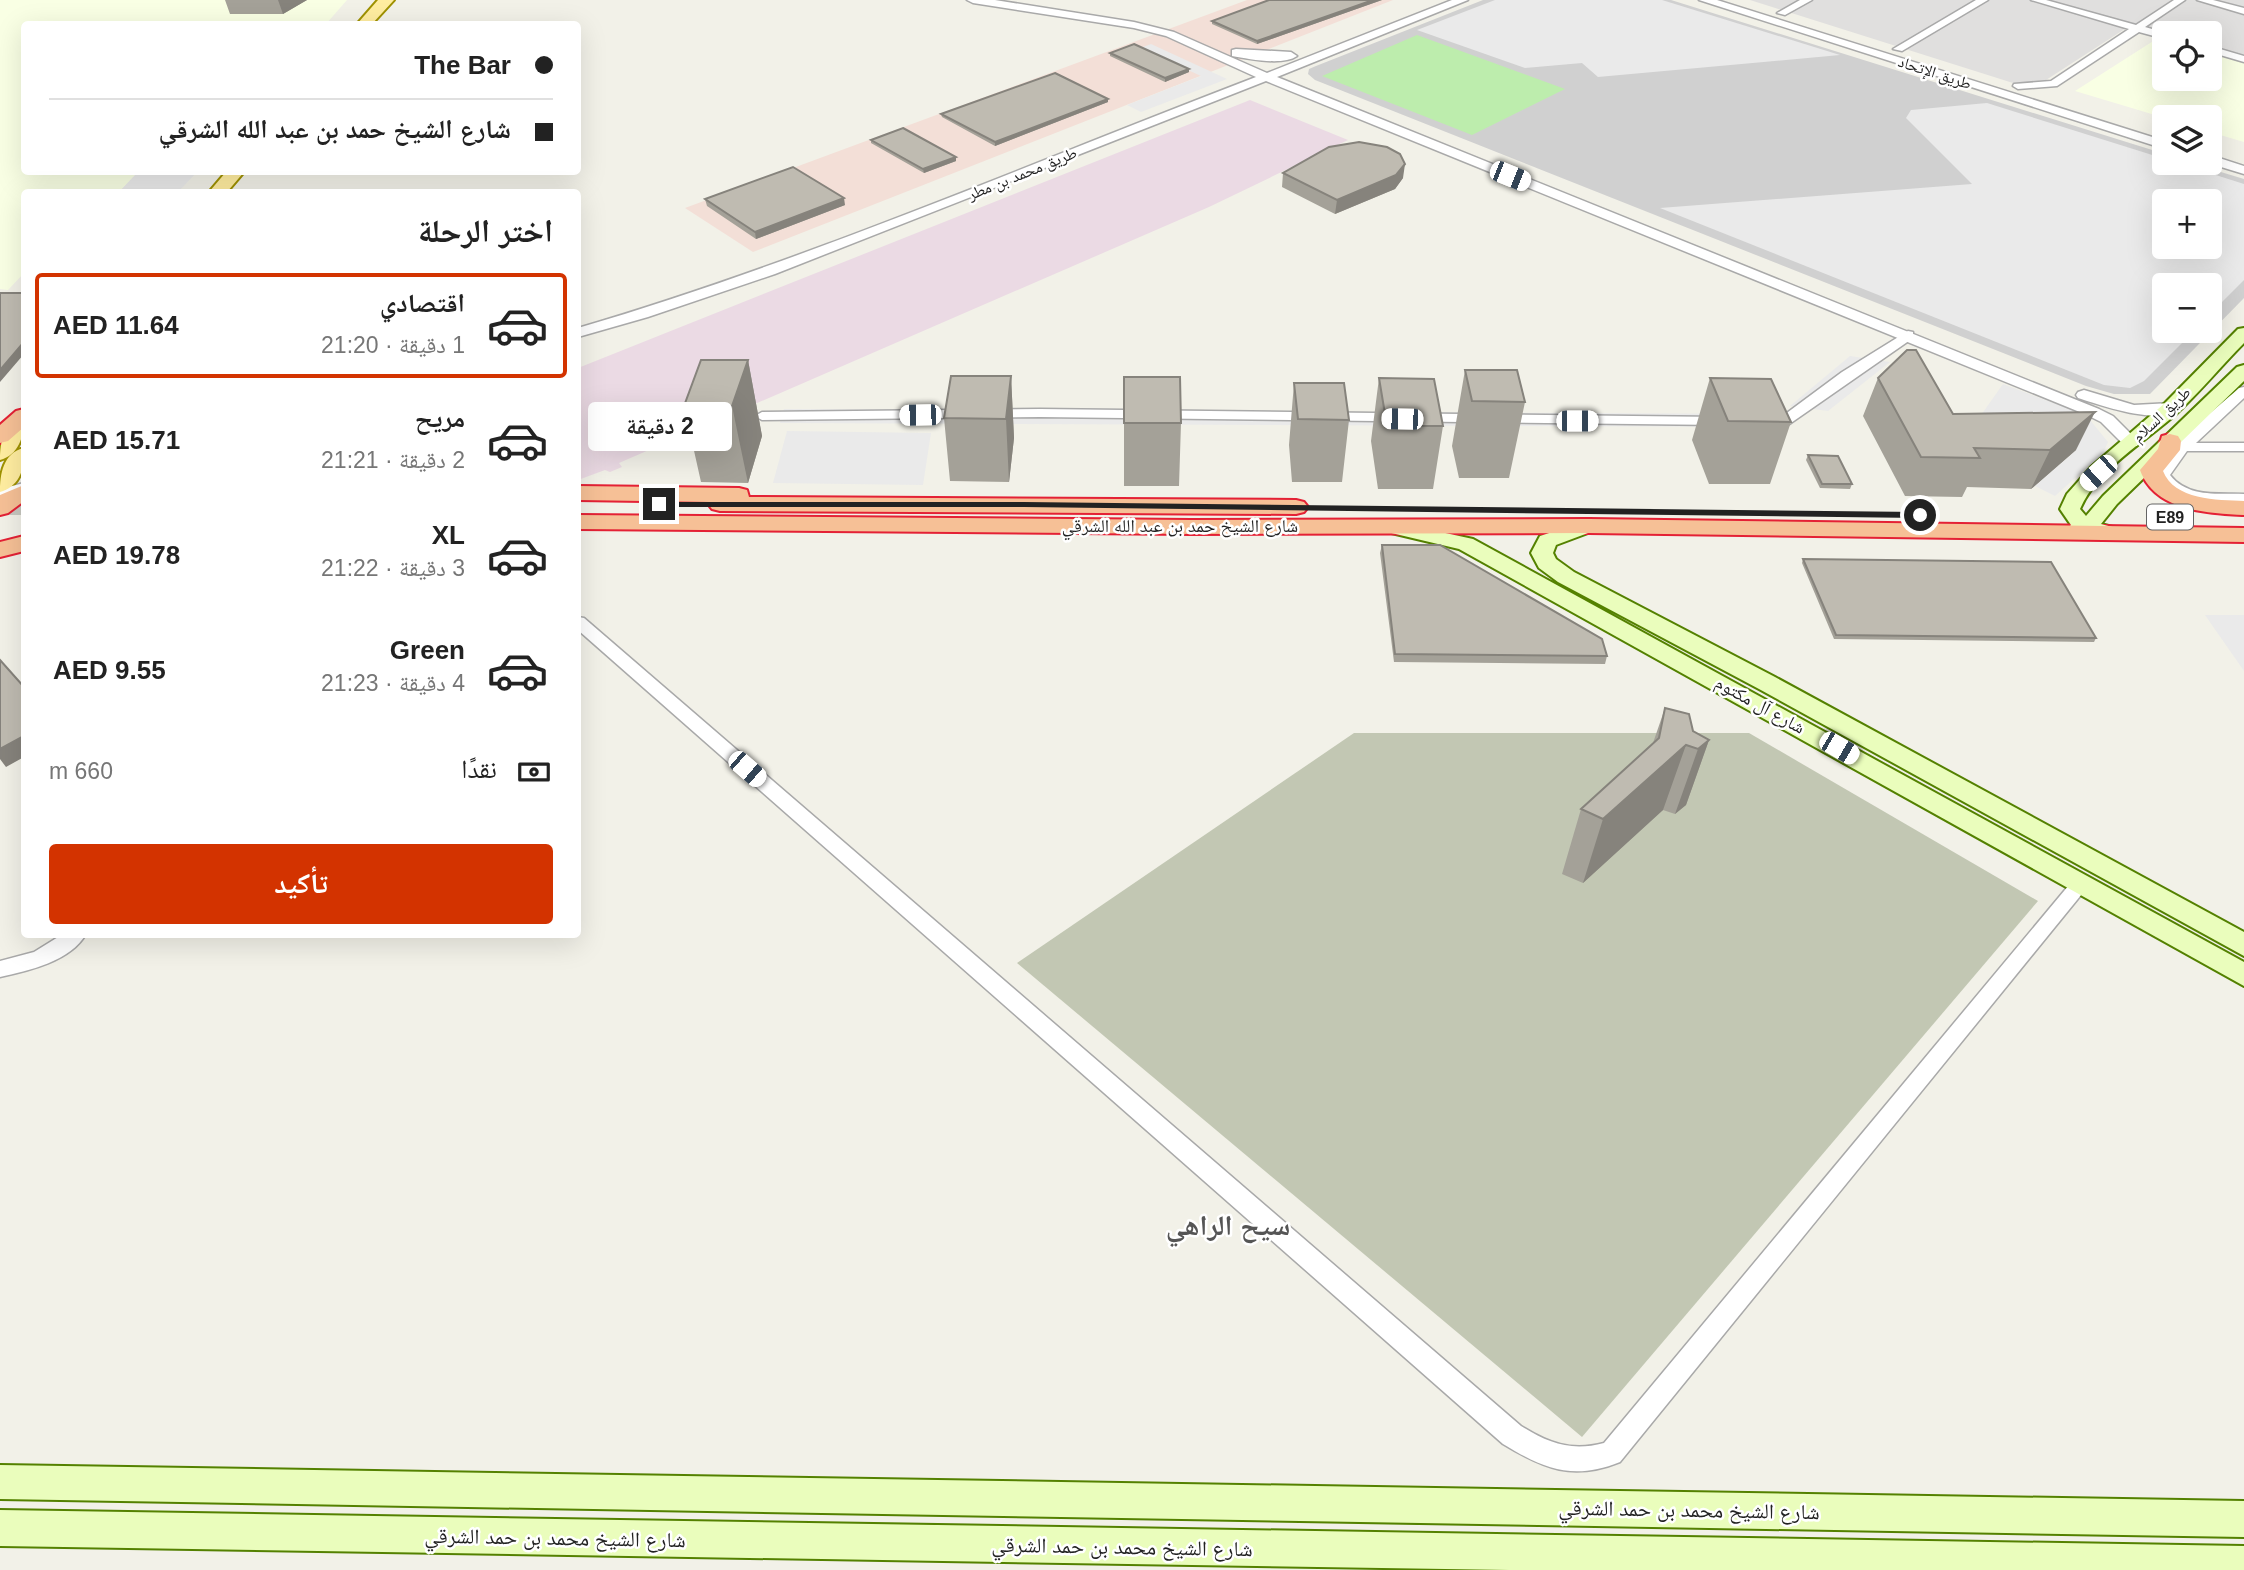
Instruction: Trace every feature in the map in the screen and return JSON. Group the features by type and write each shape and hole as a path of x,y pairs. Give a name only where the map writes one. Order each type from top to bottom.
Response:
{"highway":[{"path":"0,436 21,418"},
{"path":"2178,444 2151,470 2156,484 2190,502 2244,508"},
{"path":"8,530 11,485"},
{"path":"581,493 1019,499 1042,505"},
{"name":"شارع الشيخ حمد بن عبد الله الشرقي","path":"581,504 1042,505 2043,516 2137,534 2244,536"},
{"path":"1851,529 1874,525 2060,524 2054,517 2043,516"},
{"name":"شارع الشيخ حمد بن عبد الله الشرقي","path":"581,522 1851,529 2087,525 2244,518"},
{"path":"2137,534 2125,531 2120,524 2244,524"},
{"path":"581,534 880,531 965,526"}],"main road":[{"path":"367,21 386,0"},
{"path":"382,21 399,0"},
{"path":"225,189 241,182"},
{"name":"طريق السلام","path":"2244,333 2171,408 2075,496 2070,509 2087,525 2178,444 2244,371"},
{"path":"0,453 21,426"},
{"path":"11,485 21,462"},
{"name":"شارع آل مكتوم","path":"1376,525 1458,541 2244,975"},
{"name":"شارع آل مكتوم","path":"1589,526 1551,539 1544,546 1542,553 1554,569 2244,945"},
{"path":"1567,599 1571,591 1594,593"},
{"path":"2159,927 2202,943 2244,965"},
{"name":"شارع الشيخ محمد بن حمد الشرقي","path":"0,1482 2244,1519"},
{"name":"شارع الشيخ محمد بن حمد الشرقي","path":"0,1528 2244,1564"}],"street":[{"path":"973,0 1134,25 1170,34 1230,55 1291,56"},
{"path":"1012,0 1143,20 1174,28 1396,130 1908,335 2119,407 2146,410 2171,408"},
{"name":"طريق محمد بن مطر","path":"1266,71 1291,56 1434,0"},
{"name":"طريق محمد بن مطر","path":"581,320 772,256 1266,71 1354,45 1462,0"},
{"name":"طريق اﻹتحاد","path":"1705,0 2152,141"},
{"name":"طريق اﻹتحاد","path":"1741,0 2152,128"},
{"path":"1782,13 1807,0"},
{"path":"1898,49 1983,0"},
{"path":"2036,0 2152,32"},
{"path":"2018,86 2054,89 2180,0"},
{"path":"2202,0 2244,12"},
{"path":"2222,53 2244,59"},
{"path":"1230,55 1235,83 1297,84 1605,203 2002,368 2093,412 2118,428 2131,442"},
{"path":"1297,84 1306,61"},
{"name":"طريق محمد بن مطر","path":"581,332 622,321 783,265 1235,83"},
{"path":"1396,130 1399,125 1414,127"},
{"path":"2222,150 2244,157"},
{"path":"2222,163 2244,170"},
{"path":"1581,204 1601,208 1605,203"},
{"path":"1740,268 1747,264 1759,265"},
{"path":"1757,421 1783,422 1847,374 1908,335"},
{"path":"2244,391 2178,444 2163,475 2170,484 2198,496 2244,498"},
{"path":"762,416 1040,413 1731,421"},
{"path":"2178,444 2244,447"},
{"path":"581,625 1513,1436 1535,1450 1560,1460 1586,1461 1611,1453 2081,884"},
{"path":"0,969 28,965 62,948 73,938"}],"shaded area":[{"path":"0,0 347,0 329,21 21,21 21,175 135,175 122,189 21,189 21,276 8,290 0,289"},
{"path":"1247,0 1393,0 753,252 685,208"},
{"path":"1483,0 1671,0 2152,150 2152,175 2222,175 2222,172 2244,179 2244,298 2222,320 2222,273 2152,273 2152,343 2200,343 2150,394 2114,394 2086,386 1315,80 1308,74 1309,69"},
{"path":"1495,0 1662,0 1840,55 1598,77 1582,63 1525,68 1417,30"},
{"path":"1750,0 2244,0 2244,57 2222,51 2222,21 2152,21 2152,30 2131,25 2032,89"},
{"path":"2152,42 2152,91 2222,91 2222,56 2244,62 2244,142 2222,136 2222,105 2152,105 2152,114 2075,91"},
{"path":"1151,44 1227,79 1141,112 1127,105 1201,76 1140,48"},
{"path":"1250,100 1348,140 1209,207 619,463 622,467 581,479 581,367"},
{"path":"1987,103 2152,155 2152,175 2216,175 2244,184 2244,280 2222,302 2222,273 2152,273 2152,343 2182,343 2144,381 2130,388 2104,385 1660,208 1972,184 1906,118 1911,110"},
{"path":"135,175 194,175 181,189 122,189"},
{"path":"1850,356 1890,362 1828,411 1790,406"},
{"path":"2003,384 2067,408 2090,420 2108,442 2103,453 2055,496 2035,486 2075,451 1962,442"},
{"path":"784,409 1782,414 1788,427 780,423"},
{"path":"787,431 931,433 923,485 773,483"},
{"path":"2205,615 2244,615 2244,671"},
{"path":"1354,733 1749,733 2038,901 1582,1437 1017,963"}],"green space":[{"path":"1417,35 1565,89 1472,135 1322,76"}],"building":[{"path":"1269,0 1373,0 1257,41 1212,21"},
{"path":"1134,44 1189,69 1165,78 1110,53"},
{"path":"1055,73 1108,99 995,142 941,114"},
{"path":"903,128 956,157 923,169 871,140"},
{"path":"1359,142 1387,147 1400,154 1405,164 1396,175 1337,200 1283,173 1329,147"},
{"path":"793,167 844,198 755,232 705,199"},
{"path":"0,293 21,293 21,346 0,370"},
{"path":"1907,350 1916,350 1953,414 2095,412 2050,450 1974,448 1980,458 1921,457 1878,378"},
{"path":"701,360 748,360 732,406 684,406"},
{"path":"1465,370 1517,370 1525,402 1472,401"},
{"path":"951,376 1011,376 1006,419 944,418"},
{"path":"1124,377 1180,377 1181,423 1124,423"},
{"path":"1379,378 1434,379 1443,426 1387,426"},
{"path":"1710,378 1771,379 1791,422 1728,421"},
{"path":"1294,383 1344,383 1349,420 1298,419"},
{"path":"1808,455 1838,456 1852,484 1822,484"},
{"path":"1382,545 1440,545 1602,639 1607,656 1395,654"},
{"path":"1803,559 2051,562 2096,638 1836,635"},
{"path":"0,660 21,684 21,738 0,749"},
{"path":"1665,708 1689,714 1693,731 1709,740 1698,749 1686,745 1603,819 1581,809 1659,738"}],"tunnel":[{"path":"0,504 21,504"}],"district":[{"name":"سيح الراهي","path":"1228,1225"}],"route":[{"path":"659,504 1282,507 1920,515"}]}
